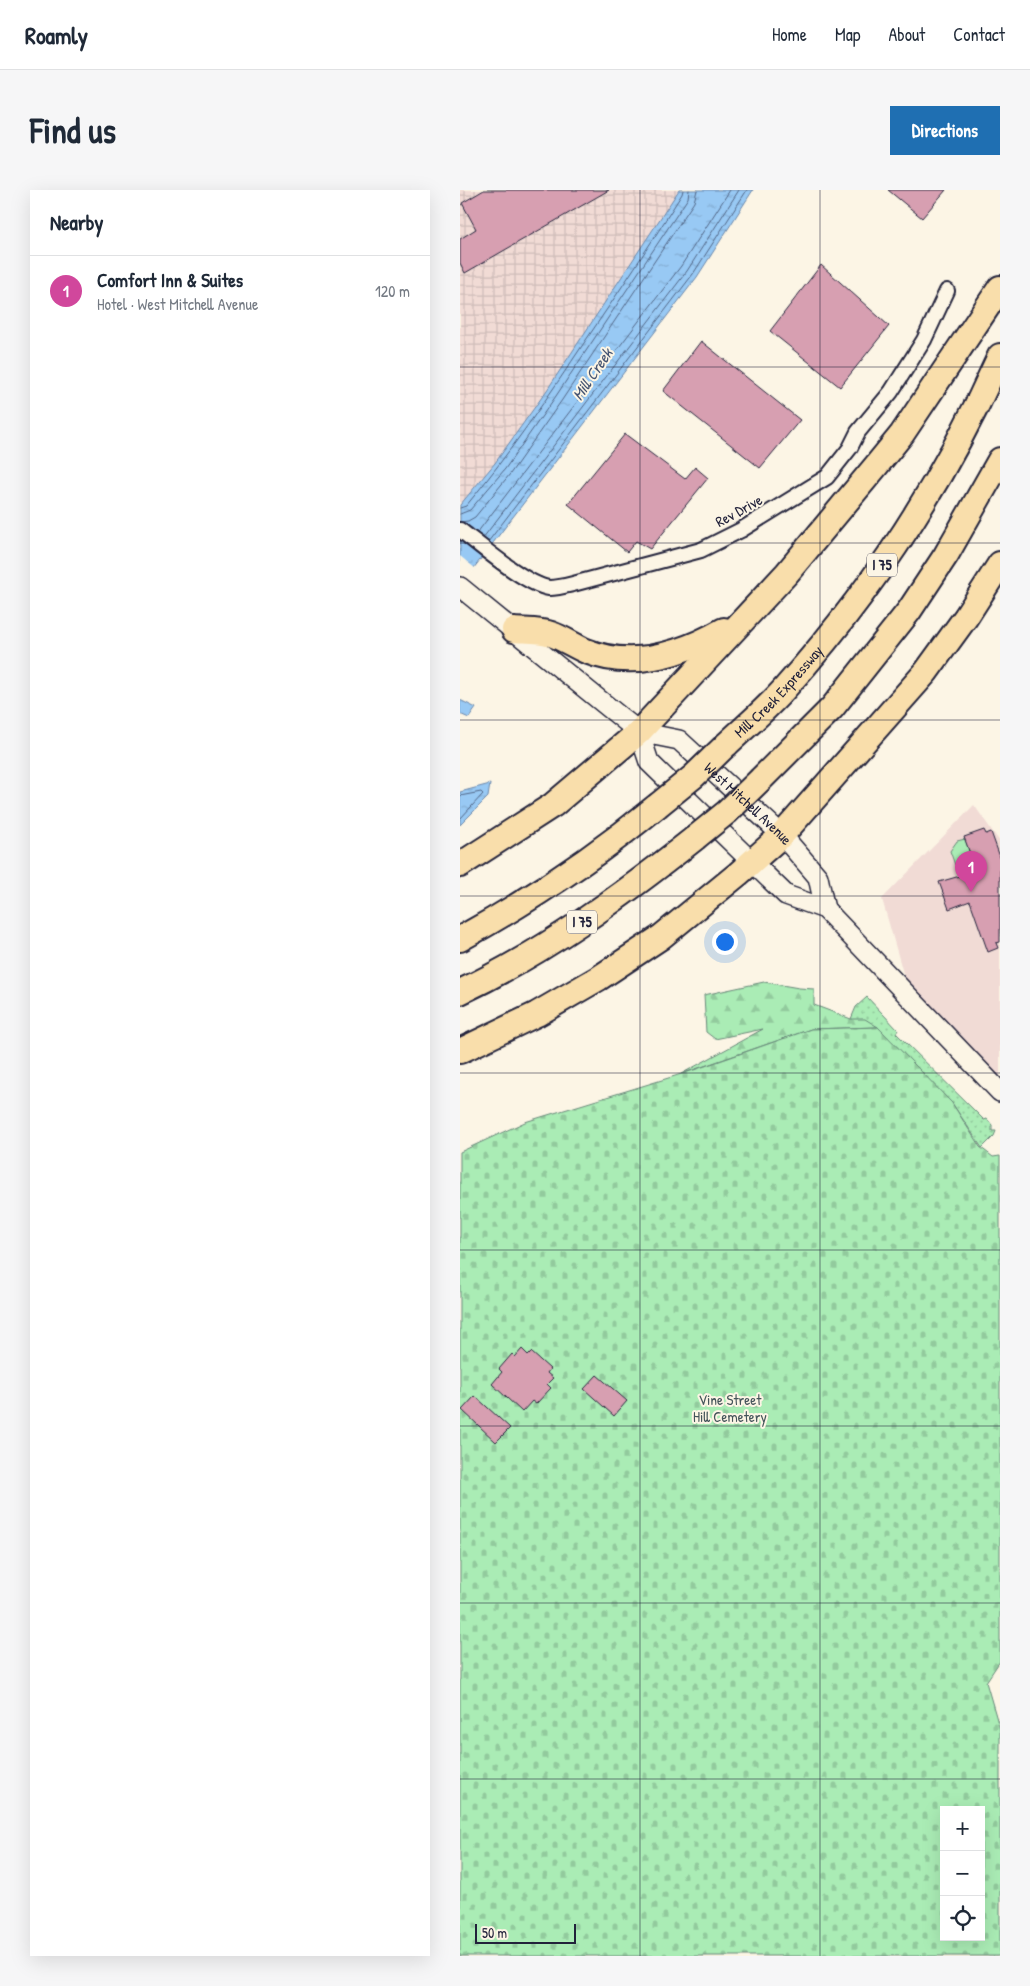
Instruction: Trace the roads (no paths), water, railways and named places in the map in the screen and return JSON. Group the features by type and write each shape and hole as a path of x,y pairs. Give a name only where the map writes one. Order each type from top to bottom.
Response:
{"highway":[{"path":"460,864 553,805 639,732 793,565 902,434 1000,288"},
{"name":"Mill Creek Expressway","path":"460,939 502,916 562,878 610,844 694,776 785,689 831,634 874,576 953,453 1000,356"},
{"name":"I 75","path":"460,992 489,978 595,914 633,887 727,812 761,779 832,708 909,611 946,555 1000,460"},
{"path":"460,1051 537,1014 600,978 661,937 782,835 926,672 966,617 1000,564"},
{"path":"514,630 550,633 609,658 634,659 666,656 699,644 743,619"}],"main road":[{"name":"West Mitchell Avenue","path":"460,587 639,732 679,740 782,835 818,877 825,909"},
{"path":"639,732 648,762 786,895 825,909 1000,1092"}],"street":[{"name":"Rev Drive","path":"460,530 514,571 547,588 558,588 701,550 741,530 827,477 850,448 858,432 891,392 924,340 947,291"}],"water":[{"name":"Mill Creek","path":"679,190 753,190 697,277 460,586 460,505 495,463 547,390"},
{"path":"460,700 476,708 469,718 460,714"},
{"path":"490,784 488,797 460,825 460,792"}],"place":[{"name":"Comfort Inn & Suites","path":"971,892"}],"park label":[{"name":"Vine Street Hill Cemetery","path":"730,1408"}]}
